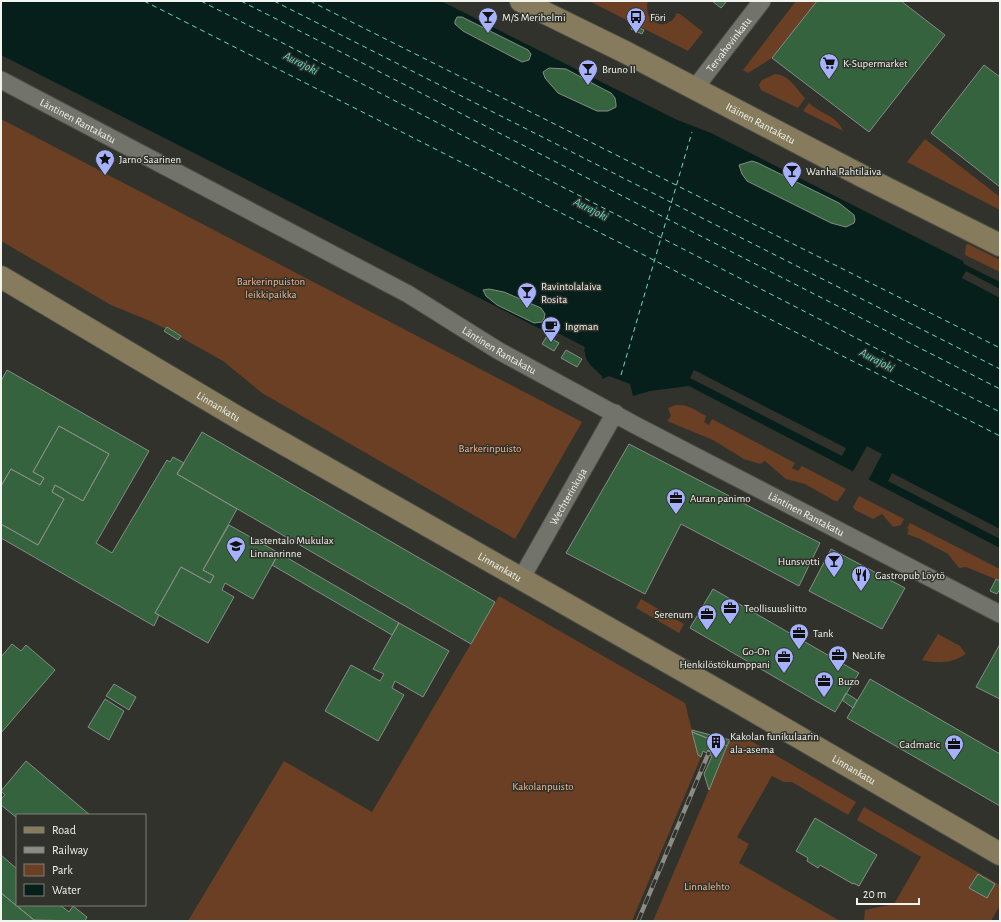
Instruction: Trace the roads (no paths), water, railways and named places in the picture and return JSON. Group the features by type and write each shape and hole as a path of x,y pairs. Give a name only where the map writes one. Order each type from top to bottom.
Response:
{"street":[{"name":"Itäinen Rantakatu","path":"521,1 625,52 862,176 1000,245"},
{"name":"Tervahovinkatu","path":"695,88 762,1"},
{"name":"Läntinen Rantakatu","path":"1,80 408,294 500,351 615,413 1000,614"},
{"name":"Linnankatu","path":"1,277 242,420 740,703 1000,854"},
{"name":"Wechterinkuja","path":"521,579 615,413"}],"water":[{"name":"Aurajoki","path":"1,1 441,1 675,119 711,133 963,261 964,264 1000,282 1000,548 689,386 650,391 633,396 630,384 609,376 602,379 602,376 589,363 584,351 1,55"}],"railway":[{"path":"638,921 709,752"}],"place":[{"name":"M/S Merihelmi","path":"488,34"},
{"name":"Föri","path":"636,34"},
{"name":"K-Supermarket","path":"829,80"},
{"name":"Bruno II","path":"588,86"},
{"name":"Jarno Saarinen","path":"105,176"},
{"name":"Wanha Rahtilaiva","path":"792,188"},
{"name":"Ravintolalaiva Rosita","path":"527,309"},
{"name":"Ingman","path":"551,343"},
{"name":"Auran panimo","path":"676,515"},
{"name":"Lastentalo Mukulax Linnanrinne","path":"236,563"},
{"name":"Hunsvotti","path":"834,578"},
{"name":"Gastropub Löytö","path":"861,592"},
{"name":"Teollisuusliitto","path":"730,625"},
{"name":"Serenum","path":"707,631"},
{"name":"Tank","path":"799,650"},
{"name":"NeoLife","path":"838,672"},
{"name":"Go-On Henkilöstökumppani","path":"784,674"},
{"name":"Buzo","path":"824,698"},
{"name":"Kakolan funikulaarin ala-asema","path":"716,759"},
{"name":"Cadmatic","path":"954,761"}],"park label":[{"name":"Barkerinpuiston leikkipaikka","path":"271,287"},
{"name":"Barkerinpuisto","path":"490,448"},
{"name":"Kakolanpuisto","path":"543,786"},
{"name":"Linnalehto","path":"707,886"}]}
